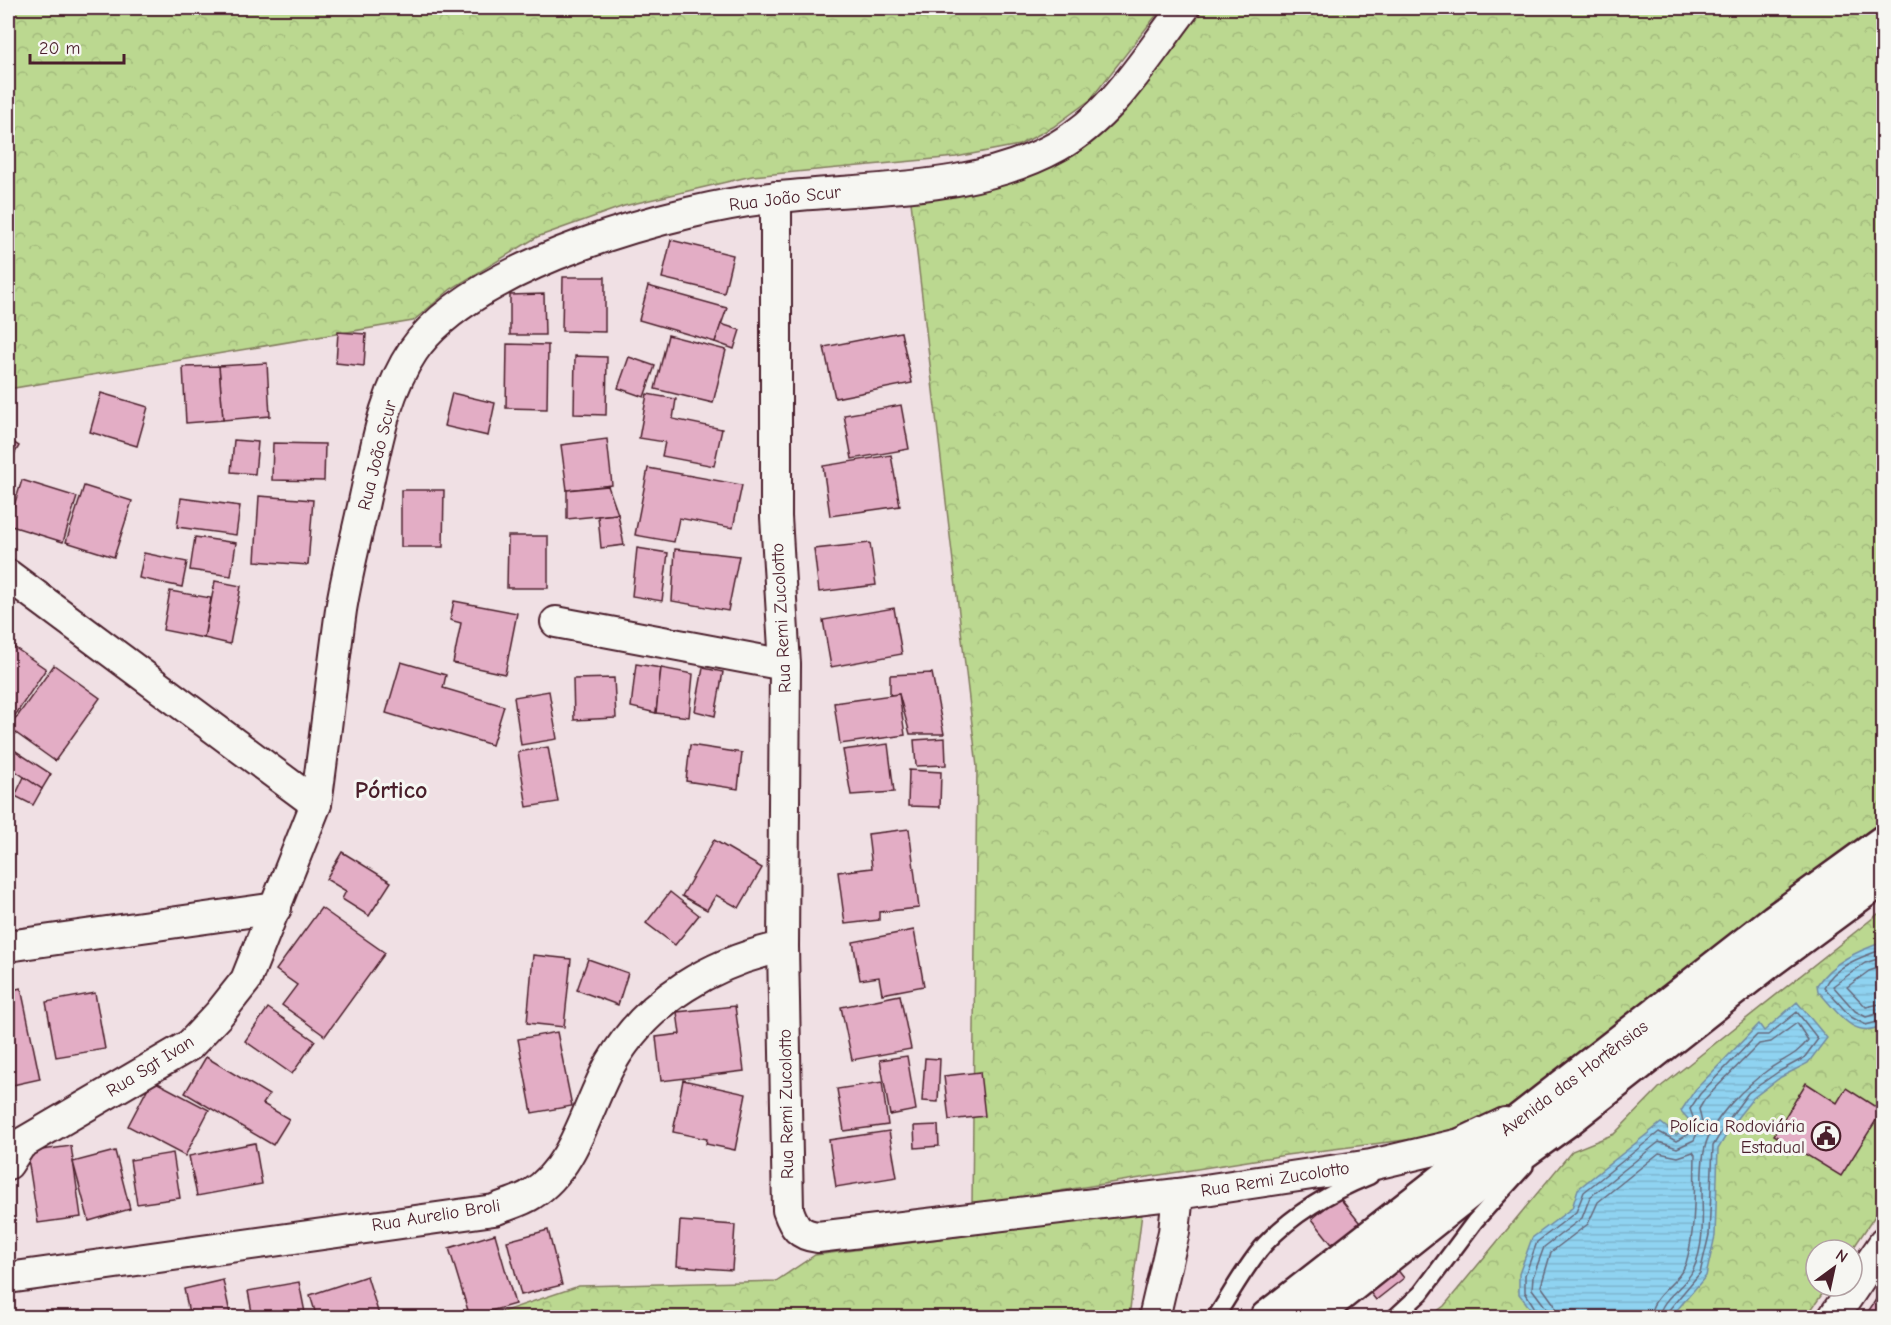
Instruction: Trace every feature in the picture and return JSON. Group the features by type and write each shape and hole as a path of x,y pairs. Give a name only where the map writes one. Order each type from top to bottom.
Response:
{"main road":[{"name":"Avenida das Hortênsias","path":"1311,1317 1476,1186 1560,1107 1622,1043 1775,921 1884,842"},
{"name":"Avenida das Hortênsias","path":"1267,1317 1560,1107 1769,961 1884,876"}],"street":[{"name":"Rua João Scur","path":"316,804 342,606 380,426 396,384 414,350 439,323 476,295 565,252 682,214 776,197 964,178 1016,164 1055,148 1086,129 1113,100 1184,8"},
{"name":"Rua Remi Zucolotto","path":"776,197 776,517 785,665 783,947 788,1210 794,1227 807,1236 818,1237 1178,1194 1371,1165 1460,1144 1513,1120 1560,1107"},
{"path":"8,575 316,804"},
{"path":"556,622 785,665"},
{"name":"Rua Sgt Ivan","path":"8,1164 21,1144 190,1045 246,980 316,804"},
{"path":"8,946 276,908"},
{"name":"Rua Aurelio Broli","path":"8,1278 494,1210 531,1195 559,1172 611,1063 665,999 703,974 745,955 783,947"},
{"path":"1154,1317 1174,1232 1178,1194"},
{"path":"1833,1317 1884,1243"}],"lane":[{"path":"1394,1317 1421,1293 1560,1107"},
{"path":"1215,1317 1264,1245 1292,1219 1333,1191 1425,1154"}],"green space":[{"path":"8,8 1162,8 1090,100 1053,127 1019,145 956,157 752,176 624,206 537,237 451,289 413,321 8,389"},
{"path":"1204,8 1883,8 1883,823 1542,1085 1503,1112 1429,1137 1286,1155 972,1205 977,767 911,202 971,191 1028,176 1081,146 1126,104"},
{"path":"1883,910 1883,1204 1860,1238 1804,1238 1804,1298 1819,1298 1806,1317 1428,1318 1444,1306 1572,1151 1614,1134 1659,1088"},
{"path":"1142,1213 1129,1317 484,1318 579,1286 776,1281 815,1255"}],"water":[{"path":"1883,942 1883,1025 1872,1029 1854,1027 1839,1015 1818,991 1817,985 1838,964 1855,953"},
{"path":"1797,1002 1827,1038 1808,1063 1781,1077 1753,1098 1734,1122 1718,1149 1715,1236 1706,1276 1671,1317 1537,1317 1519,1294 1519,1274 1532,1238 1572,1208 1578,1189 1661,1123 1676,1135 1685,1130 1689,1120 1681,1111 1695,1090 1759,1024 1764,1031"}],"building":[{"path":"671,240 733,255 724,293 662,278"},
{"path":"563,277 605,277 605,332 562,331"},
{"path":"648,286 727,308 715,342 639,320"},
{"path":"544,294 545,335 510,335 510,295"},
{"path":"721,324 740,330 734,349 715,342"},
{"path":"338,332 366,334 364,366 336,363"},
{"path":"901,332 912,383 835,398 824,347"},
{"path":"668,335 726,350 713,403 655,389"},
{"path":"507,344 548,345 547,409 506,408"},
{"path":"575,356 607,357 606,415 574,414"},
{"path":"629,357 655,366 644,397 618,388"},
{"path":"267,363 270,416 223,420 219,366"},
{"path":"219,366 223,420 186,423 183,367"},
{"path":"101,393 148,407 137,446 90,432"},
{"path":"452,393 495,403 488,436 444,426"},
{"path":"647,394 676,399 673,419 722,429 714,466 662,456 665,442 639,438"},
{"path":"901,405 909,449 852,459 844,415"},
{"path":"8,439 19,446 8,465"},
{"path":"607,439 612,485 567,490 561,445"},
{"path":"234,440 258,442 255,474 231,472"},
{"path":"273,443 325,444 324,481 272,480"},
{"path":"891,455 900,506 830,516 823,466"},
{"path":"648,468 742,485 733,528 679,518 674,542 635,535"},
{"path":"22,480 77,497 63,542 8,525"},
{"path":"84,486 132,501 114,557 66,542"},
{"path":"608,486 618,514 567,519 567,490"},
{"path":"401,490 444,490 443,547 401,547"},
{"path":"259,496 313,500 308,565 255,561"},
{"path":"181,498 240,506 236,535 177,527"},
{"path":"618,514 624,545 601,548 598,516"},
{"path":"508,536 548,536 548,588 507,588"},
{"path":"195,537 236,543 231,576 190,570"},
{"path":"870,543 876,585 819,592 814,549"},
{"path":"637,548 668,553 662,601 632,596"},
{"path":"675,549 739,556 728,611 672,601"},
{"path":"144,553 187,562 182,587 139,578"},
{"path":"215,581 241,586 230,644 204,638"},
{"path":"170,591 211,598 204,638 163,630"},
{"path":"454,601 517,613 505,674 453,663 461,623 450,620"},
{"path":"894,608 902,654 831,667 823,620"},
{"path":"8,614 14,619 8,628"},
{"path":"8,643 46,669 8,726"},
{"path":"401,662 446,675 443,688 504,706 492,745 386,713"},
{"path":"636,664 661,668 656,713 631,707"},
{"path":"54,665 100,698 55,761 9,728"},
{"path":"661,668 693,674 689,717 656,713"},
{"path":"703,668 723,672 715,716 695,711"},
{"path":"932,673 944,734 910,734 899,694 890,695 890,675"},
{"path":"614,678 616,718 574,720 573,679"},
{"path":"549,691 557,739 521,745 514,697"},
{"path":"899,694 905,735 840,744 834,703"},
{"path":"945,738 946,765 916,766 914,740"},
{"path":"888,744 894,792 851,795 843,750"},
{"path":"690,745 742,753 738,789 686,781"},
{"path":"548,747 558,802 527,807 518,752"},
{"path":"11,748 51,774 42,789 8,766 8,753"},
{"path":"909,770 941,772 940,807 908,806"},
{"path":"24,777 42,789 33,805 15,796"},
{"path":"909,829 919,908 879,912 879,920 845,924 838,872 872,868 868,834"},
{"path":"714,840 762,868 739,908 716,895 707,910 682,896"},
{"path":"342,852 391,882 369,916 342,899 346,891 326,879"},
{"path":"670,892 699,915 675,945 646,923"},
{"path":"321,908 385,953 325,1036 282,1005 297,985 276,970"},
{"path":"914,930 924,986 882,994 879,977 860,980 853,942"},
{"path":"533,955 571,959 564,1027 527,1023"},
{"path":"588,959 628,973 618,1005 577,990"},
{"path":"21,988 40,1079 8,1086 8,991"},
{"path":"95,993 105,1049 56,1057 46,1002"},
{"path":"900,995 911,1049 852,1060 841,1007"},
{"path":"735,1006 744,1071 661,1081 656,1037 680,1034 677,1012"},
{"path":"268,1008 315,1041 292,1074 245,1041"},
{"path":"557,1032 572,1106 532,1113 518,1039"},
{"path":"907,1056 916,1110 890,1115 880,1060"},
{"path":"206,1057 269,1095 263,1104 289,1119 273,1145 185,1093"},
{"path":"925,1058 940,1059 938,1102 922,1101"},
{"path":"980,1072 985,1116 949,1120 944,1076"},
{"path":"152,1080 209,1110 185,1156 128,1126"},
{"path":"683,1080 746,1094 735,1150 706,1144 707,1139 673,1132"},
{"path":"882,1082 888,1125 844,1131 837,1089"},
{"path":"1806,1083 1837,1103 1846,1088 1882,1111 1841,1176 1774,1135"},
{"path":"938,1125 939,1146 915,1148 914,1126"},
{"path":"889,1131 897,1177 836,1187 829,1140"},
{"path":"255,1143 262,1184 197,1196 189,1156"},
{"path":"71,1146 81,1217 38,1223 27,1152"},
{"path":"115,1151 130,1209 89,1221 73,1162"},
{"path":"173,1153 180,1198 137,1204 130,1160"},
{"path":"1339,1197 1404,1278 1376,1300 1312,1219"},
{"path":"680,1221 735,1225 732,1270 677,1266"},
{"path":"548,1230 562,1285 521,1295 507,1241"},
{"path":"495,1234 515,1304 470,1317 449,1248"},
{"path":"367,1276 380,1318 317,1318 310,1295"},
{"path":"223,1280 231,1318 190,1318 184,1289"},
{"path":"299,1282 306,1318 253,1318 248,1291"},
{"path":"1884,1287 1884,1318 1864,1318"},
{"path":"115,1314 116,1318 92,1318"},
{"path":"170,1314 171,1318 149,1318"}],"place":[{"name":"Polícia Rodoviária Estadual","path":"1826,1136"}],"district":[{"name":"Pórtico","path":"391,790"}]}
